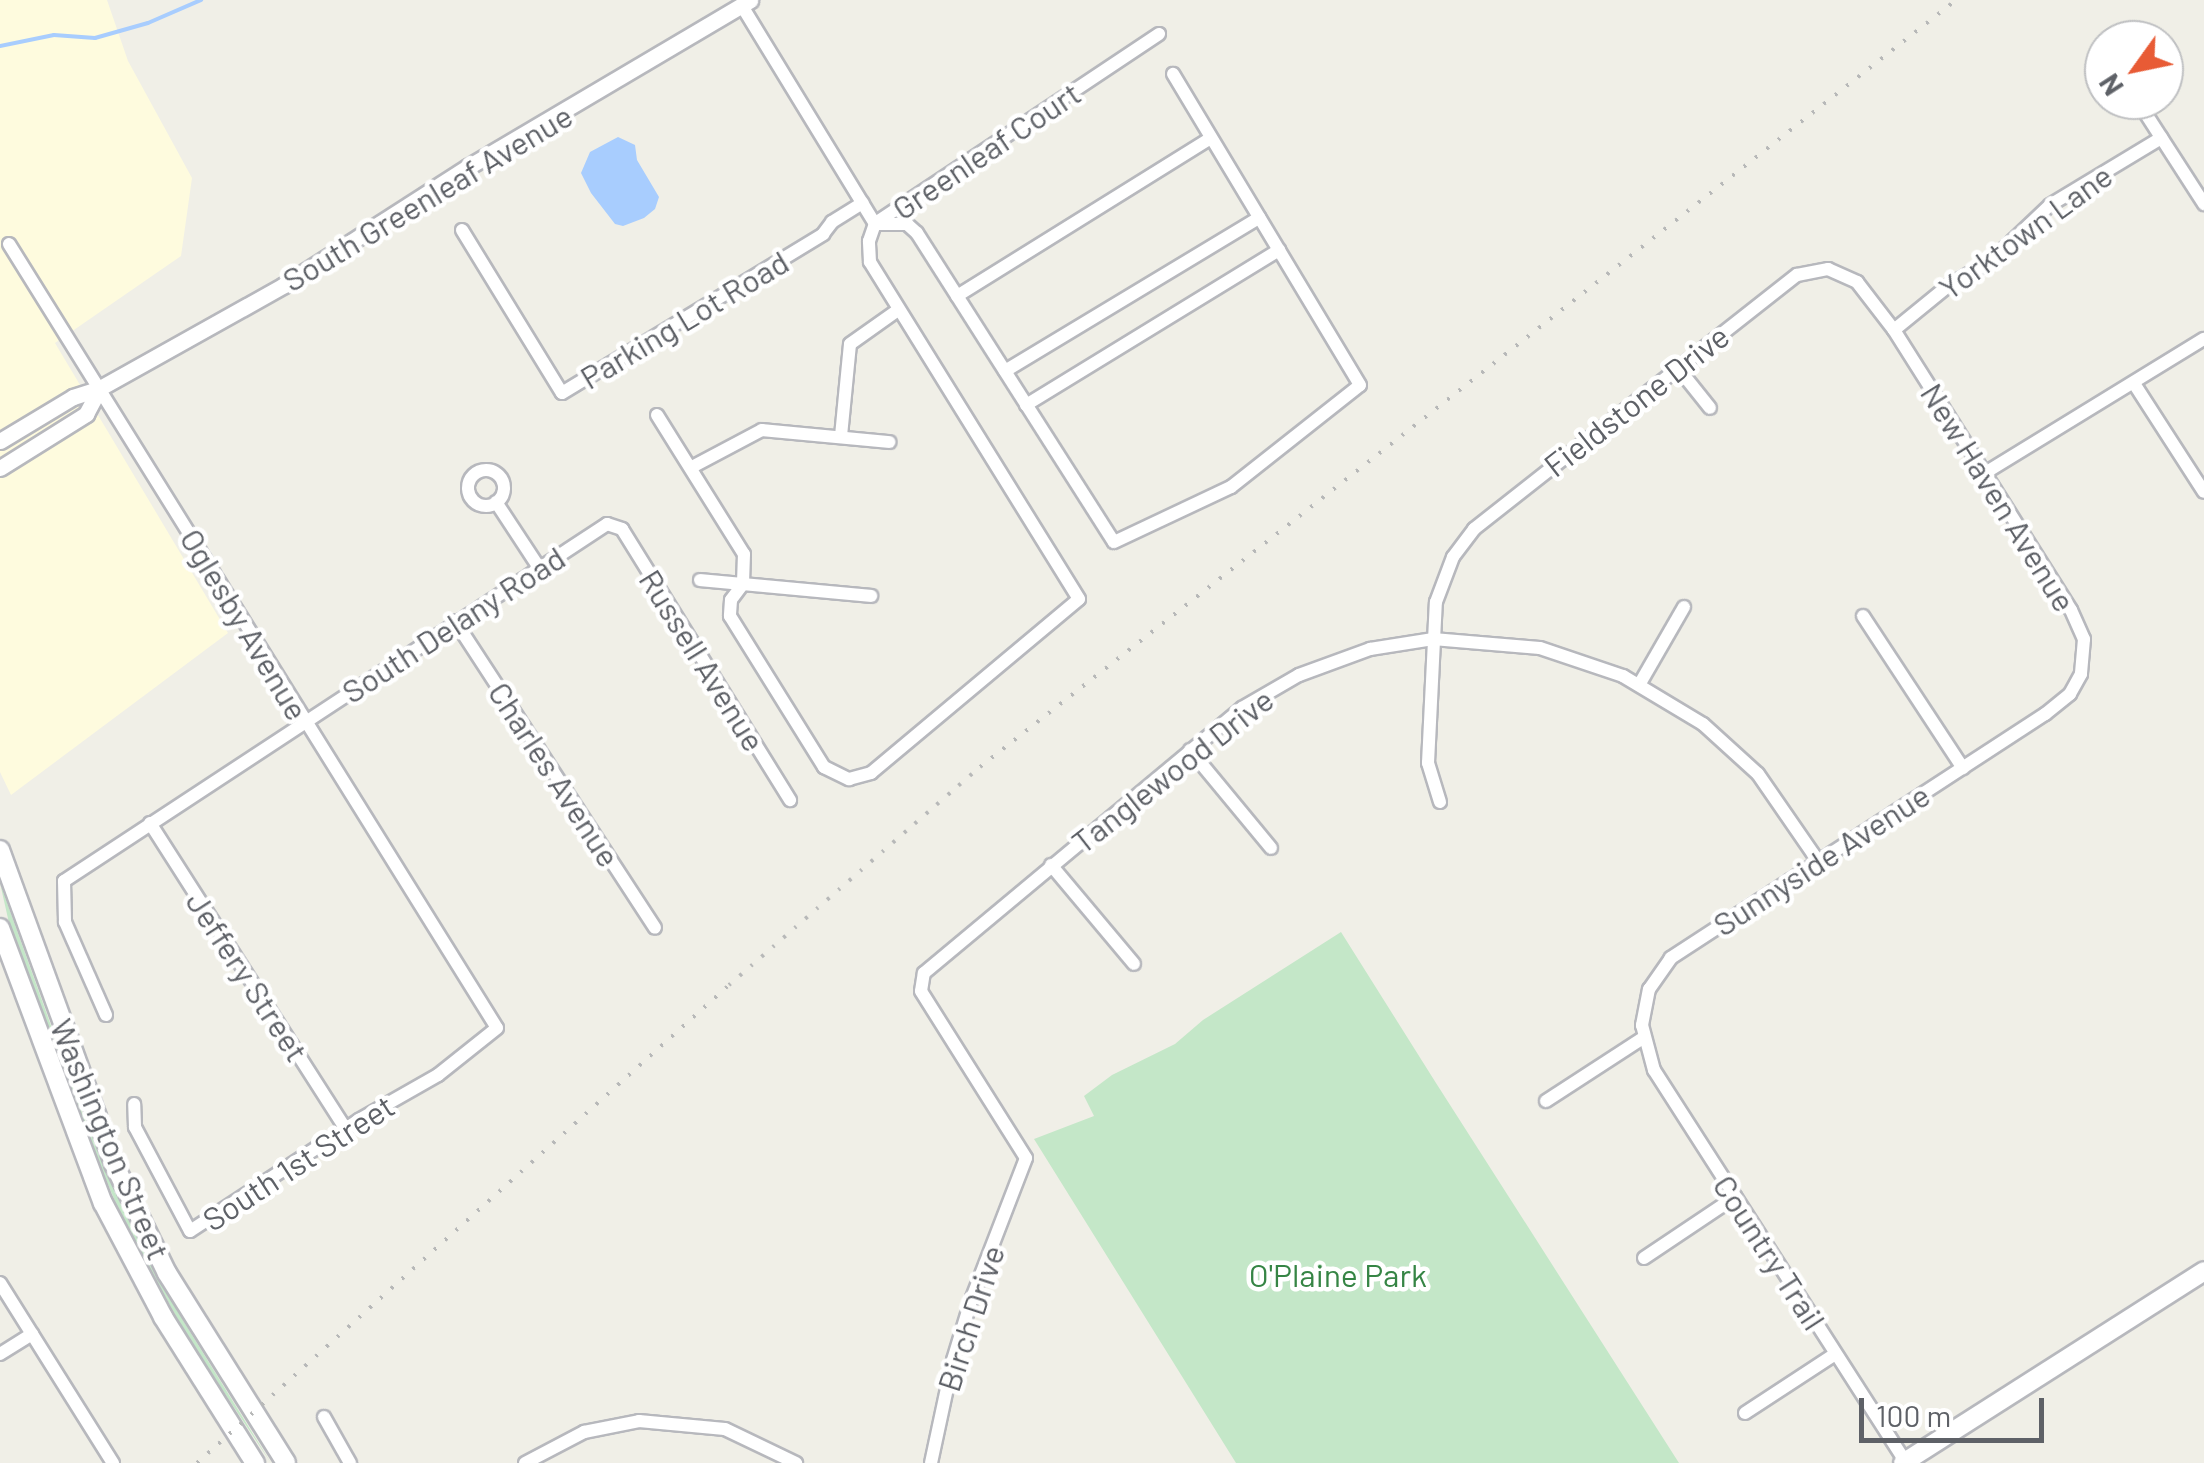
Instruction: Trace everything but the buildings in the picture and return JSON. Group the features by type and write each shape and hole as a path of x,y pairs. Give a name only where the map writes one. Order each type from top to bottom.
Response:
{"main road":[{"name":"Washington Street","path":"0,850 114,1164 168,1273 286,1463"},
{"name":"Washington Street","path":"0,928 102,1203 162,1317 255,1463"},
{"path":"1905,1463 2204,1271"}],"street":[{"name":"Greenleaf Court","path":"746,3 875,224 1159,34"},
{"name":"South Greenleaf Avenue","path":"0,442 73,397 100,388 284,284 468,167 746,3"},
{"path":"658,414 744,554 743,584 731,600 730,616 824,767 849,779 871,773 1079,599 870,262 869,241 875,224 907,224 1114,542 1231,486 1360,385 1172,74"},
{"path":"2150,120 2204,204"},
{"path":"956,296 1211,138"},
{"name":"Yorktown Lane","path":"1894,330 1948,286 1991,260 2050,205 2161,138"},
{"name":"Parking Lot Road","path":"462,230 562,393 823,234 832,222 863,204"},
{"path":"1005,371 1260,218"},
{"name":"Oglesby Avenue","path":"9,244 482,1004"},
{"path":"1026,405 1279,250"},
{"name":"Fieldstone Drive","path":"1440,802 1428,763 1433,640 1441,586 1474,529 1797,275 1828,269 1857,282 1894,330"},
{"path":"841,436 850,344 898,310"},
{"name":"New Haven Avenue","path":"1894,330 2071,610 2084,639 2081,674 2070,694 2046,714"},
{"path":"1985,473 2204,340"},
{"path":"1678,368 1710,408"},
{"path":"2135,384 2204,492"},
{"name":"South Greenleaf Avenue","path":"0,468 86,414 100,388"},
{"path":"692,468 762,430 889,442"},
{"path":"496,502 538,566"},
{"name":"South Delany Road","path":"106,1015 65,922 64,881 538,566 600,526 613,524"},
{"name":"Russell Avenue","path":"613,524 622,529 790,800"},
{"path":"700,580 871,596"},
{"path":"1639,685 1684,607"},
{"path":"1863,616 1963,768"},
{"name":"Charles Avenue","path":"455,621 654,928"},
{"name":"Tanglewood Drive","path":"1018,1176 1026,1158 920,991 924,972 1242,708 1299,676 1370,650 1433,640 1540,648 1592,663 1639,685 1703,724 1739,754 1776,797 1818,861"},
{"name":"Sunnyside Avenue","path":"1643,1038 1649,988 1671,958 2046,714"},
{"path":"1190,750 1271,848"},
{"name":"Jeffery Street","path":"150,823 346,1129"},
{"path":"1051,865 1134,964"},
{"name":"South 1st Street","path":"134,1104 135,1127 190,1231 486,1041 497,1028 482,1004"},
{"path":"1546,1100 1643,1038"},
{"name":"Country Trail","path":"1643,1038 1654,1070 1905,1463"},
{"name":"Birch Drive","path":"931,1463 962,1329 1018,1176"},
{"path":"1644,1258 1735,1198"},
{"path":"0,1283 113,1463"},
{"path":"0,1354 32,1334"},
{"path":"1745,1413 1836,1354"},
{"path":"324,1417 350,1463"},
{"path":"525,1463 584,1432 639,1421 725,1429 796,1463"}],"shaded area":[{"path":"0,0 107,0 128,61 192,178 181,256 55,343 228,633 11,795 0,772"}],"green space":[{"path":"0,883 83,1115 124,1212 184,1322 271,1463 188,1338 122,1218 69,1091 9,923"},
{"name":"O'Plaine Park","path":"1341,932 1679,1463 1236,1463 1034,1139 1094,1116 1084,1096 1112,1075 1175,1044 1203,1020"}],"water":[{"path":"618,137 635,145 637,160 659,197 655,209 644,218 623,226 615,224 581,173 590,152"}],"waterway":[{"path":"0,46 54,35 95,38 148,23 201,0"}],"railway":[{"path":"197,1463 729,985 980,767 1956,0"}]}
